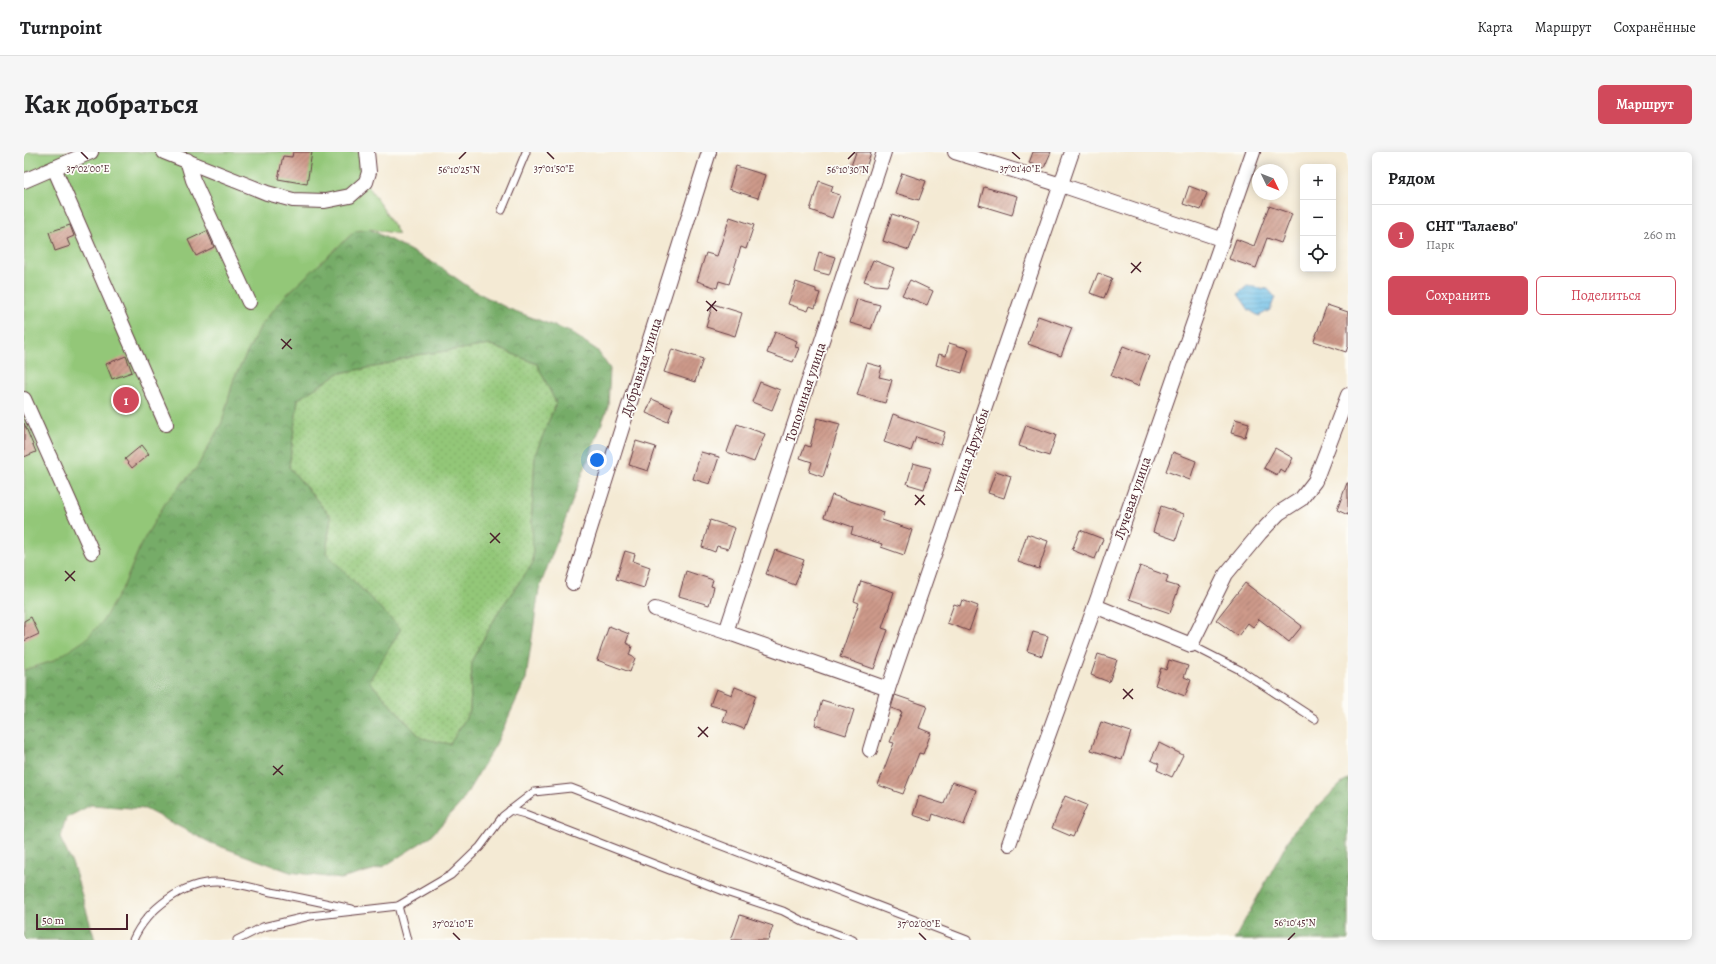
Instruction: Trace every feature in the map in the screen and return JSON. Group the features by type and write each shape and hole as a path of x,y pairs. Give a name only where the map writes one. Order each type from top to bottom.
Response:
{"street":[{"path":"24,181 91,152"},
{"path":"164,152 267,193 293,200 326,201 350,196 366,182 369,172 367,152"},
{"name":"Дубравная улица","path":"573,583 709,152"},
{"name":"Тополиная улица","path":"726,632 884,152"},
{"path":"955,152 1061,185 1221,239"},
{"name":"улица Дружбы","path":"870,750 888,689 1072,152"},
{"name":"Лучевая улица","path":"1009,844 1095,606 1221,239 1253,152"},
{"path":"187,160 193,180 249,302"},
{"path":"54,168 166,424"},
{"path":"1095,606 1192,645 1226,574 1260,533 1279,513 1301,499 1315,481 1348,395"},
{"path":"24,398 92,552"},
{"path":"655,609 726,632 888,689"}],"lane":[{"path":"502,210 526,152"},
{"path":"1192,645 1240,670 1315,719"},
{"path":"237,940 263,927 302,918 398,906 451,875 480,847 503,816 534,792 571,788 967,940"},
{"path":"510,810 525,814 729,893 783,911 804,922 853,940"},
{"path":"133,940 150,915 172,896 197,885 217,882 243,885 358,911"},
{"path":"398,906 407,940"}],"green space":[{"path":"24,152 367,152 366,182 399,234 370,229 355,231 286,295 261,325 234,378 222,422 197,467 167,500 141,544 124,585 102,622 85,640 53,661 24,670"},
{"path":"370,229 439,266 473,290 507,308 570,332 597,350 610,369 608,407 539,589 526,679 496,744 461,803 430,837 383,867 341,879 290,872 211,843 145,809 91,805 66,818 60,838 73,865 95,940 24,940 24,670 53,661 124,585 141,544 167,500 197,467 222,422 234,378 261,325 286,295 355,231","holes":["491,345 537,364 556,403 535,455 532,513 533,563 499,611 472,660 470,711 450,744 421,738 369,681 401,629 326,553 331,517 289,467 298,399 339,373 380,366 416,355"]},
{"path":"491,345 537,364 556,403 535,455 532,513 533,563 499,611 472,660 470,711 450,745 421,738 369,681 400,629 326,553 331,517 289,467 298,399 339,373 380,366 416,355"},
{"path":"1348,777 1348,940 1234,940 1294,830"}],"water":[{"path":"1247,286 1268,289 1275,297 1270,310 1259,316 1249,310 1238,294"}],"building":[{"path":"293,152 312,152 307,184 278,179 283,156 292,157"},
{"path":"856,152 871,152 865,171 851,166"},
{"path":"1033,152 1051,152 1044,168 1029,163"},
{"path":"736,166 765,175 758,198 729,189"},
{"path":"902,173 926,181 919,200 895,193"},
{"path":"819,181 833,186 831,192 840,195 832,218 810,210"},
{"path":"1189,186 1207,193 1201,210 1183,204"},
{"path":"984,187 1017,196 1012,215 979,205"},
{"path":"1269,206 1292,214 1281,243 1267,238 1256,268 1229,259 1236,239 1254,246"},
{"path":"892,214 919,223 909,250 883,241"},
{"path":"730,217 754,225 746,249 741,247 729,284 719,281 717,288 697,281 706,253 717,256"},
{"path":"70,225 74,236 67,239 70,246 55,251 49,232"},
{"path":"207,231 214,247 196,256 188,240"},
{"path":"819,252 835,257 829,275 814,271"},
{"path":"873,260 894,268 887,286 875,285 864,281"},
{"path":"1098,273 1112,278 1104,298 1090,293"},
{"path":"910,280 933,291 927,305 902,295"},
{"path":"796,282 816,289 816,292 820,293 815,308 810,306 808,311 788,304"},
{"path":"857,299 880,305 871,329 850,323"},
{"path":"713,304 742,313 735,336 706,327"},
{"path":"1327,305 1348,312 1348,346 1346,352 1314,341"},
{"path":"1038,316 1072,328 1061,356 1028,344"},
{"path":"775,332 797,341 795,347 799,348 793,362 767,353"},
{"path":"949,343 969,349 962,373 936,365 939,354 946,356"},
{"path":"1123,346 1149,356 1138,386 1111,376"},
{"path":"672,349 703,359 695,382 664,372"},
{"path":"126,356 132,372 112,379 106,364"},
{"path":"867,363 882,367 879,377 892,380 885,403 857,395"},
{"path":"760,382 780,390 772,410 752,402"},
{"path":"652,399 673,408 668,422 646,413"},
{"path":"893,414 945,432 941,445 916,437 911,451 884,442"},
{"path":"817,418 840,424 823,477 809,472 812,462 800,458 805,445 810,447"},
{"path":"1235,419 1249,423 1245,437 1231,433"},
{"path":"24,423 36,452 24,457"},
{"path":"737,424 765,434 754,462 727,452"},
{"path":"1026,425 1056,435 1049,456 1019,446"},
{"path":"636,441 656,447 648,471 629,465"},
{"path":"142,445 149,454 132,468 125,459"},
{"path":"1275,448 1293,458 1285,473 1280,469 1277,475 1264,468"},
{"path":"701,452 719,457 710,484 693,479"},
{"path":"1173,452 1196,461 1190,480 1166,471"},
{"path":"913,463 931,468 924,489 907,484"},
{"path":"996,471 1011,476 1004,498 988,493"},
{"path":"1348,483 1348,515 1337,510"},
{"path":"832,495 884,512 882,520 912,530 904,555 881,547 882,544 851,534 853,527 824,517"},
{"path":"1161,506 1184,514 1176,540 1153,532"},
{"path":"710,520 735,528 728,549 717,546 715,552 702,547"},
{"path":"1080,530 1103,539 1095,559 1072,550"},
{"path":"1027,534 1048,541 1039,569 1018,562"},
{"path":"775,550 804,560 795,585 766,574"},
{"path":"625,551 635,554 633,561 650,567 644,588 616,579"},
{"path":"1140,566 1168,576 1166,583 1179,587 1170,613 1129,599"},
{"path":"686,571 713,580 711,586 714,587 709,605 679,596"},
{"path":"861,581 894,592 882,628 888,630 874,669 840,657 859,603 854,601"},
{"path":"1245,583 1302,626 1289,642 1259,619 1253,627 1248,623 1238,636 1216,620"},
{"path":"962,600 978,606 969,631 947,623 954,604 960,606"},
{"path":"31,617 39,634 24,641 24,621"},
{"path":"609,626 629,634 626,643 632,646 629,655 635,658 630,672 597,660"},
{"path":"1033,632 1048,636 1042,656 1027,651"},
{"path":"1098,654 1117,660 1109,682 1091,675"},
{"path":"1169,660 1188,666 1184,677 1191,680 1185,696 1155,685 1161,668 1166,670"},
{"path":"735,687 756,695 744,729 723,721 727,710 710,705 716,689 732,695"},
{"path":"895,695 927,706 919,728 931,733 923,754 919,753 903,794 878,785 894,743 890,742 902,712 891,708"},
{"path":"822,700 854,710 846,735 815,725"},
{"path":"1101,722 1131,732 1122,760 1091,750"},
{"path":"1159,743 1183,755 1172,777 1157,770 1159,764 1151,760"},
{"path":"952,782 976,790 964,825 933,814 931,821 913,815 919,796 944,804"},
{"path":"1065,796 1087,805 1073,837 1052,828"},
{"path":"740,915 773,926 768,940 731,940"}],"place":[{"name":"СНТ \"Талаево\"","path":"126,400"}]}
